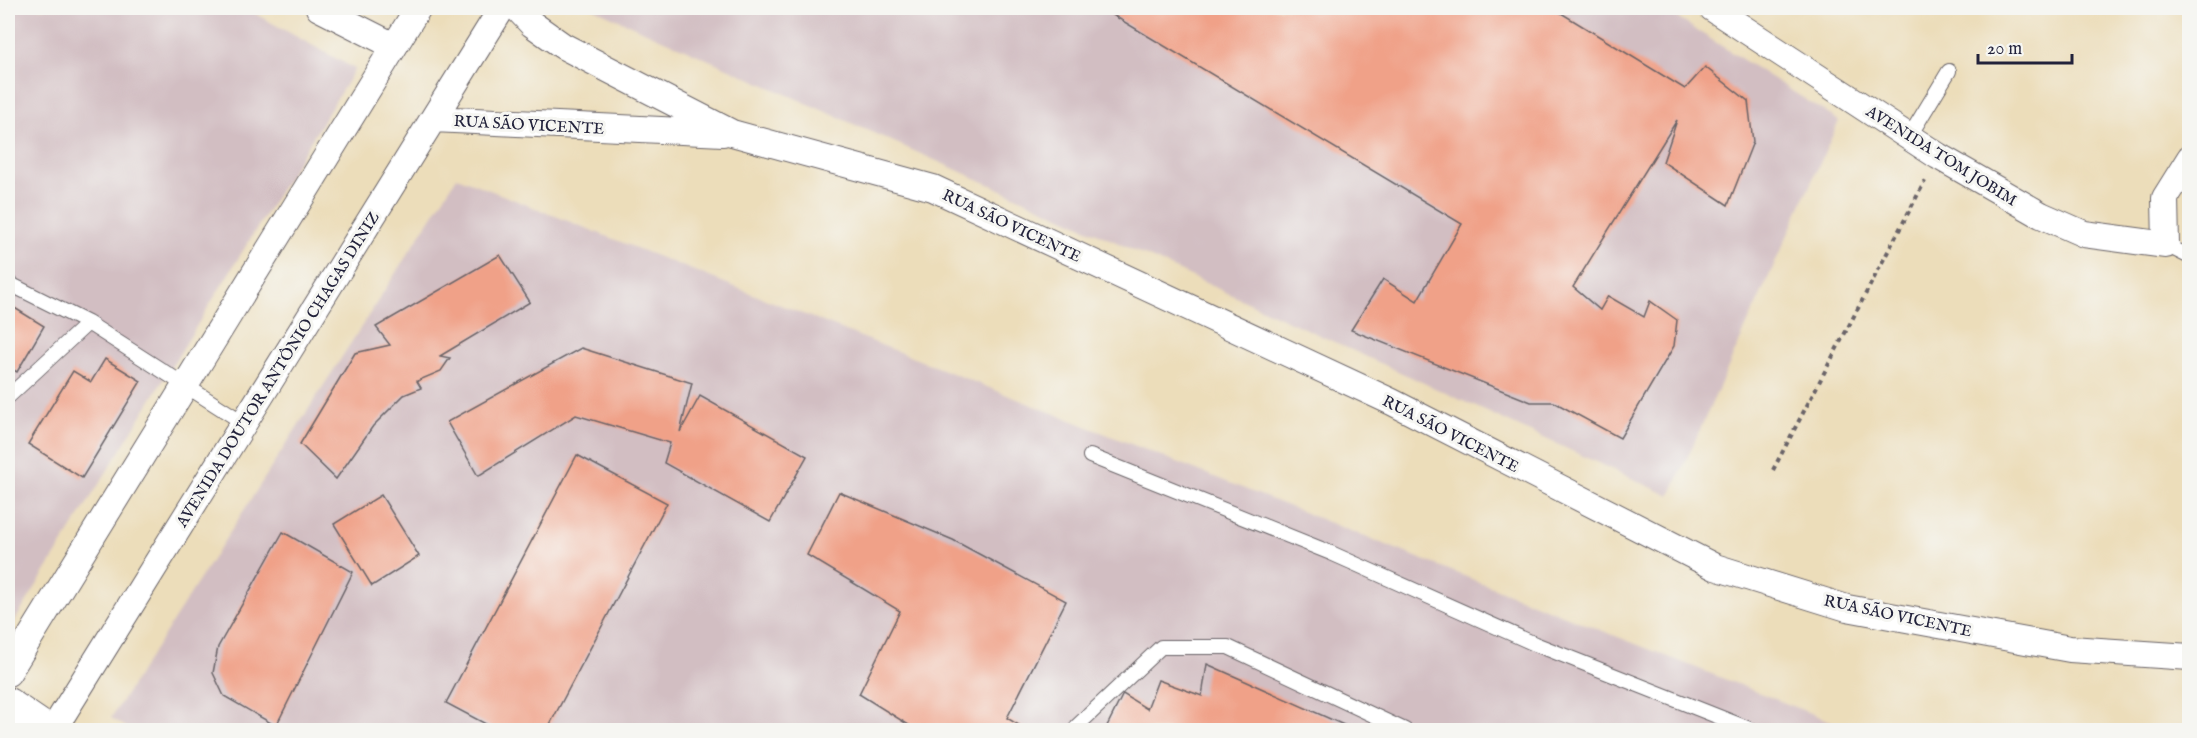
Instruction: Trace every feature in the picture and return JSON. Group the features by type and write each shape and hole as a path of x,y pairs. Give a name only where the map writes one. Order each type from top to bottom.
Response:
{"street":[{"path":"319,8 394,46"},
{"path":"8,673 184,384 418,8"},
{"name":"AVENIDA DOUTOR ANTÔNIO CHAGAS DINIZ","path":"53,730 502,8"},
{"name":"RUA SÃO VICENTE","path":"517,8 532,24 563,46 732,133 933,188 1392,402 1715,567 1847,608 2070,649 2190,657"},
{"name":"AVENIDA TOM JOBIM","path":"1712,8 1938,156 2042,215 2084,234 2166,245"},
{"name":"RUA SÃO VICENTE","path":"433,119 732,133"},
{"path":"2166,245 2164,198 2190,158"},
{"path":"8,704 46,730"}],"lane":[{"path":"1909,137 1949,71"},
{"name":"AVENIDA TOM JOBIM","path":"2166,245 2190,257"},
{"path":"8,283 88,323 244,423"},
{"path":"8,397 88,323"},
{"path":"1089,456 1331,553 1535,644 1752,730"},
{"path":"1077,726 1161,647 1228,647 1405,730"}],"path":[{"path":"1773,470 1938,156"}],"shaded area":[{"path":"8,8 245,8 355,69 8,632"},
{"path":"592,8 1662,8 1839,121 1670,496 1020,198"},
{"path":"457,177 1853,730 131,730 111,718"}],"building":[{"path":"1101,8 1553,8 1685,89 1705,67 1748,101 1753,142 1728,205 1663,162 1677,120 1573,287 1600,310 1608,296 1644,317 1650,301 1677,320 1674,346 1620,438 1554,402 1531,402 1351,330 1383,279 1417,301 1462,224"},
{"path":"500,255 530,302 440,356 450,358 441,371 417,381 421,388 404,395 373,426 336,479 300,444 355,353 390,345 376,327"},
{"path":"8,304 44,326 17,372 8,367"},
{"path":"581,348 692,383 680,432 700,396 807,456 770,522 664,463 670,443 576,415 478,476 447,422"},
{"path":"105,359 141,381 82,478 28,444 73,371 91,382"},
{"path":"577,455 667,503 547,730 497,730 446,703"},
{"path":"839,492 953,540 1066,601 1007,718 1027,730 910,730 912,727 859,694 900,611 807,555"},
{"path":"381,495 419,556 372,586 334,524"},
{"path":"283,532 353,572 276,726 224,696 213,673 218,647"},
{"path":"1207,664 1355,730 1105,730 1123,694 1147,709 1158,680 1202,696"}]}
